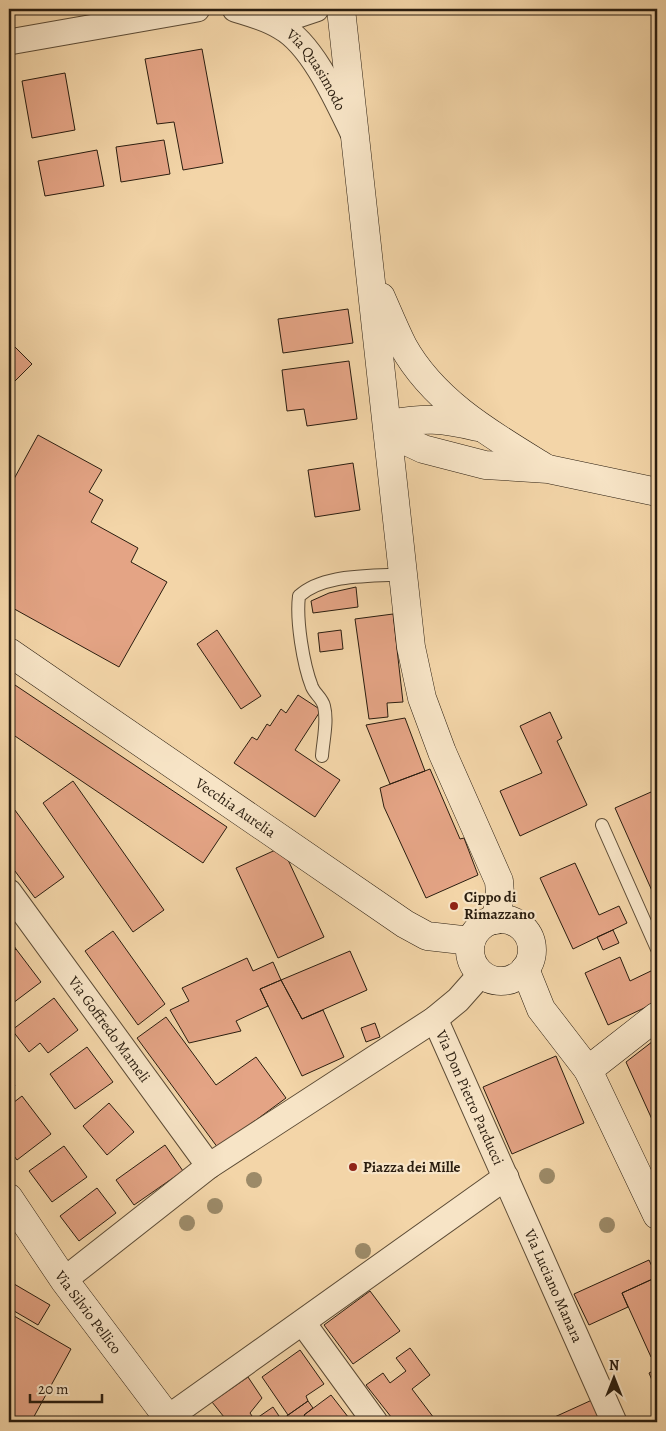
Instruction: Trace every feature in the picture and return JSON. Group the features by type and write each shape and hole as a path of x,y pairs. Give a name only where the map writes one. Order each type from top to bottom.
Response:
{"main road":[{"path":"341,9 411,647 422,698 442,752 499,882 500,894 496,920"},
{"path":"371,274 403,346 424,375 478,427 548,469"},
{"path":"388,429 420,419 443,419 478,427"},
{"path":"388,429 423,449 485,465 548,469 657,492"},
{"name":"Vecchia Aurelia","path":"9,652 405,924 427,936 471,941"},
{"path":"496,920 514,922 528,934 532,953 525,970 519,975 504,981 496,981 481,974 471,959 471,941 480,927 496,920"},
{"path":"525,970 541,1009 588,1070 657,1215"},
{"path":"588,1070 657,1016"},
{"name":"Via Silvio Pellico","path":"9,1198 64,1280 167,1421"}],"street":[{"path":"9,42 197,9"},
{"name":"Via Quasimodo","path":"235,9 261,17 283,28 304,48 329,84 356,138"},
{"name":"Via Quasimodo","path":"261,17 289,18 316,9"},
{"name":"Via Goffredo Mameli","path":"9,892 209,1166"},
{"path":"64,1280 209,1166 435,1019 458,1000 470,983 481,974"},
{"name":"Via Don Pietro Parducci","path":"435,1019 506,1177"},
{"path":"167,1421 506,1177"},
{"name":"Via Luciano Manara","path":"506,1177 614,1422"},
{"path":"303,1323 375,1422"}],"lane":[{"path":"322,756 324,707 321,699 313,690 308,674 297,608 299,596 308,588 332,581 404,574"},
{"path":"602,825 657,949"}],"building":[{"path":"202,49 223,163 183,170 174,122 157,124 145,59"},
{"path":"65,73 75,130 32,138 22,81"},
{"path":"164,140 170,174 121,182 116,147"},
{"path":"97,150 104,186 45,196 38,161"},
{"path":"348,309 353,343 283,353 278,319"},
{"path":"9,341 32,364 9,387"},
{"path":"349,361 357,419 307,426 304,409 287,411 282,370"},
{"path":"38,435 102,470 89,492 103,500 91,522 138,548 131,562 167,582 119,667 9,606 9,488"},
{"path":"353,463 360,510 315,517 308,470"},
{"path":"356,587 358,607 313,613 311,601 329,593"},
{"path":"393,614 403,702 387,703 388,717 369,719 355,619"},
{"path":"217,630 261,696 241,709 197,644"},
{"path":"341,630 343,649 320,652 318,633"},
{"path":"9,681 227,827 203,863 9,732"},
{"path":"298,695 321,710 295,750 340,780 315,817 234,763 252,737 257,740 267,724 270,726 281,709 286,713"},
{"path":"550,712 562,738 557,741 587,805 520,836 500,791 542,773 520,726"},
{"path":"405,718 425,771 390,784 366,725"},
{"path":"430,769 460,839 464,838 478,875 426,898 384,807 380,788"},
{"path":"73,781 164,910 133,932 43,803"},
{"path":"651,792 657,806 657,902 615,808"},
{"path":"9,802 64,877 35,898 9,863"},
{"path":"282,847 324,937 278,958 236,868"},
{"path":"575,863 599,915 619,906 627,923 573,949 540,878"},
{"path":"613,930 619,943 603,950 597,937"},
{"path":"113,931 165,1004 138,1025 85,951"},
{"path":"9,938 16,949 9,954"},
{"path":"16,949 41,982 9,1006 9,954"},
{"path":"350,951 367,990 302,1019 281,980"},
{"path":"620,957 630,981 653,970 657,978 657,1002 608,1025 585,973"},
{"path":"247,958 253,971 273,962 281,980 260,989 268,1006 236,1021 241,1031 189,1043 170,1010 189,1001 182,988"},
{"path":"281,980 302,1019 323,1010 344,1057 302,1076 260,989"},
{"path":"54,998 78,1030 48,1053 40,1043 29,1052 12,1030"},
{"path":"166,1017 216,1085 256,1057 286,1098 218,1148 137,1038"},
{"path":"375,1023 380,1037 366,1042 361,1028"},
{"path":"657,1038 657,1124 655,1126 626,1062"},
{"path":"87,1047 113,1082 75,1109 50,1074"},
{"path":"556,1056 584,1123 512,1154 483,1087"},
{"path":"9,1077 15,1086 9,1091"},
{"path":"22,1096 51,1134 17,1160 9,1149 9,1106"},
{"path":"109,1103 134,1132 107,1155 83,1126"},
{"path":"165,1145 183,1171 134,1205 116,1180"},
{"path":"64,1146 87,1177 52,1202 29,1171"},
{"path":"97,1188 116,1213 79,1241 60,1216"},
{"path":"649,1260 657,1277 622,1293 628,1307 589,1325 574,1294"},
{"path":"657,1277 657,1354 651,1357 622,1293"},
{"path":"9,1281 50,1305 38,1325 9,1308"},
{"path":"370,1291 400,1331 353,1364 324,1325"},
{"path":"9,1313 71,1349 31,1422 9,1422"},
{"path":"410,1348 430,1375 412,1389 437,1422 395,1422 366,1385 383,1373 390,1383 406,1371 396,1358"},
{"path":"300,1350 324,1384 306,1396 308,1401 288,1415 262,1377"},
{"path":"657,1369 657,1392 649,1373"},
{"path":"248,1377 262,1398 250,1413 256,1422 228,1422 212,1402"},
{"path":"331,1395 352,1422 309,1422 304,1415"},
{"path":"592,1400 602,1422 550,1422 548,1420"},
{"path":"308,1401 313,1408 304,1415 309,1422 287,1422 284,1418"},
{"path":"273,1407 283,1422 260,1422 257,1418"}],"place":[{"name":"Cippo di Rimazzano","path":"454,906"},
{"name":"Piazza dei Mille","path":"353,1167"}]}
